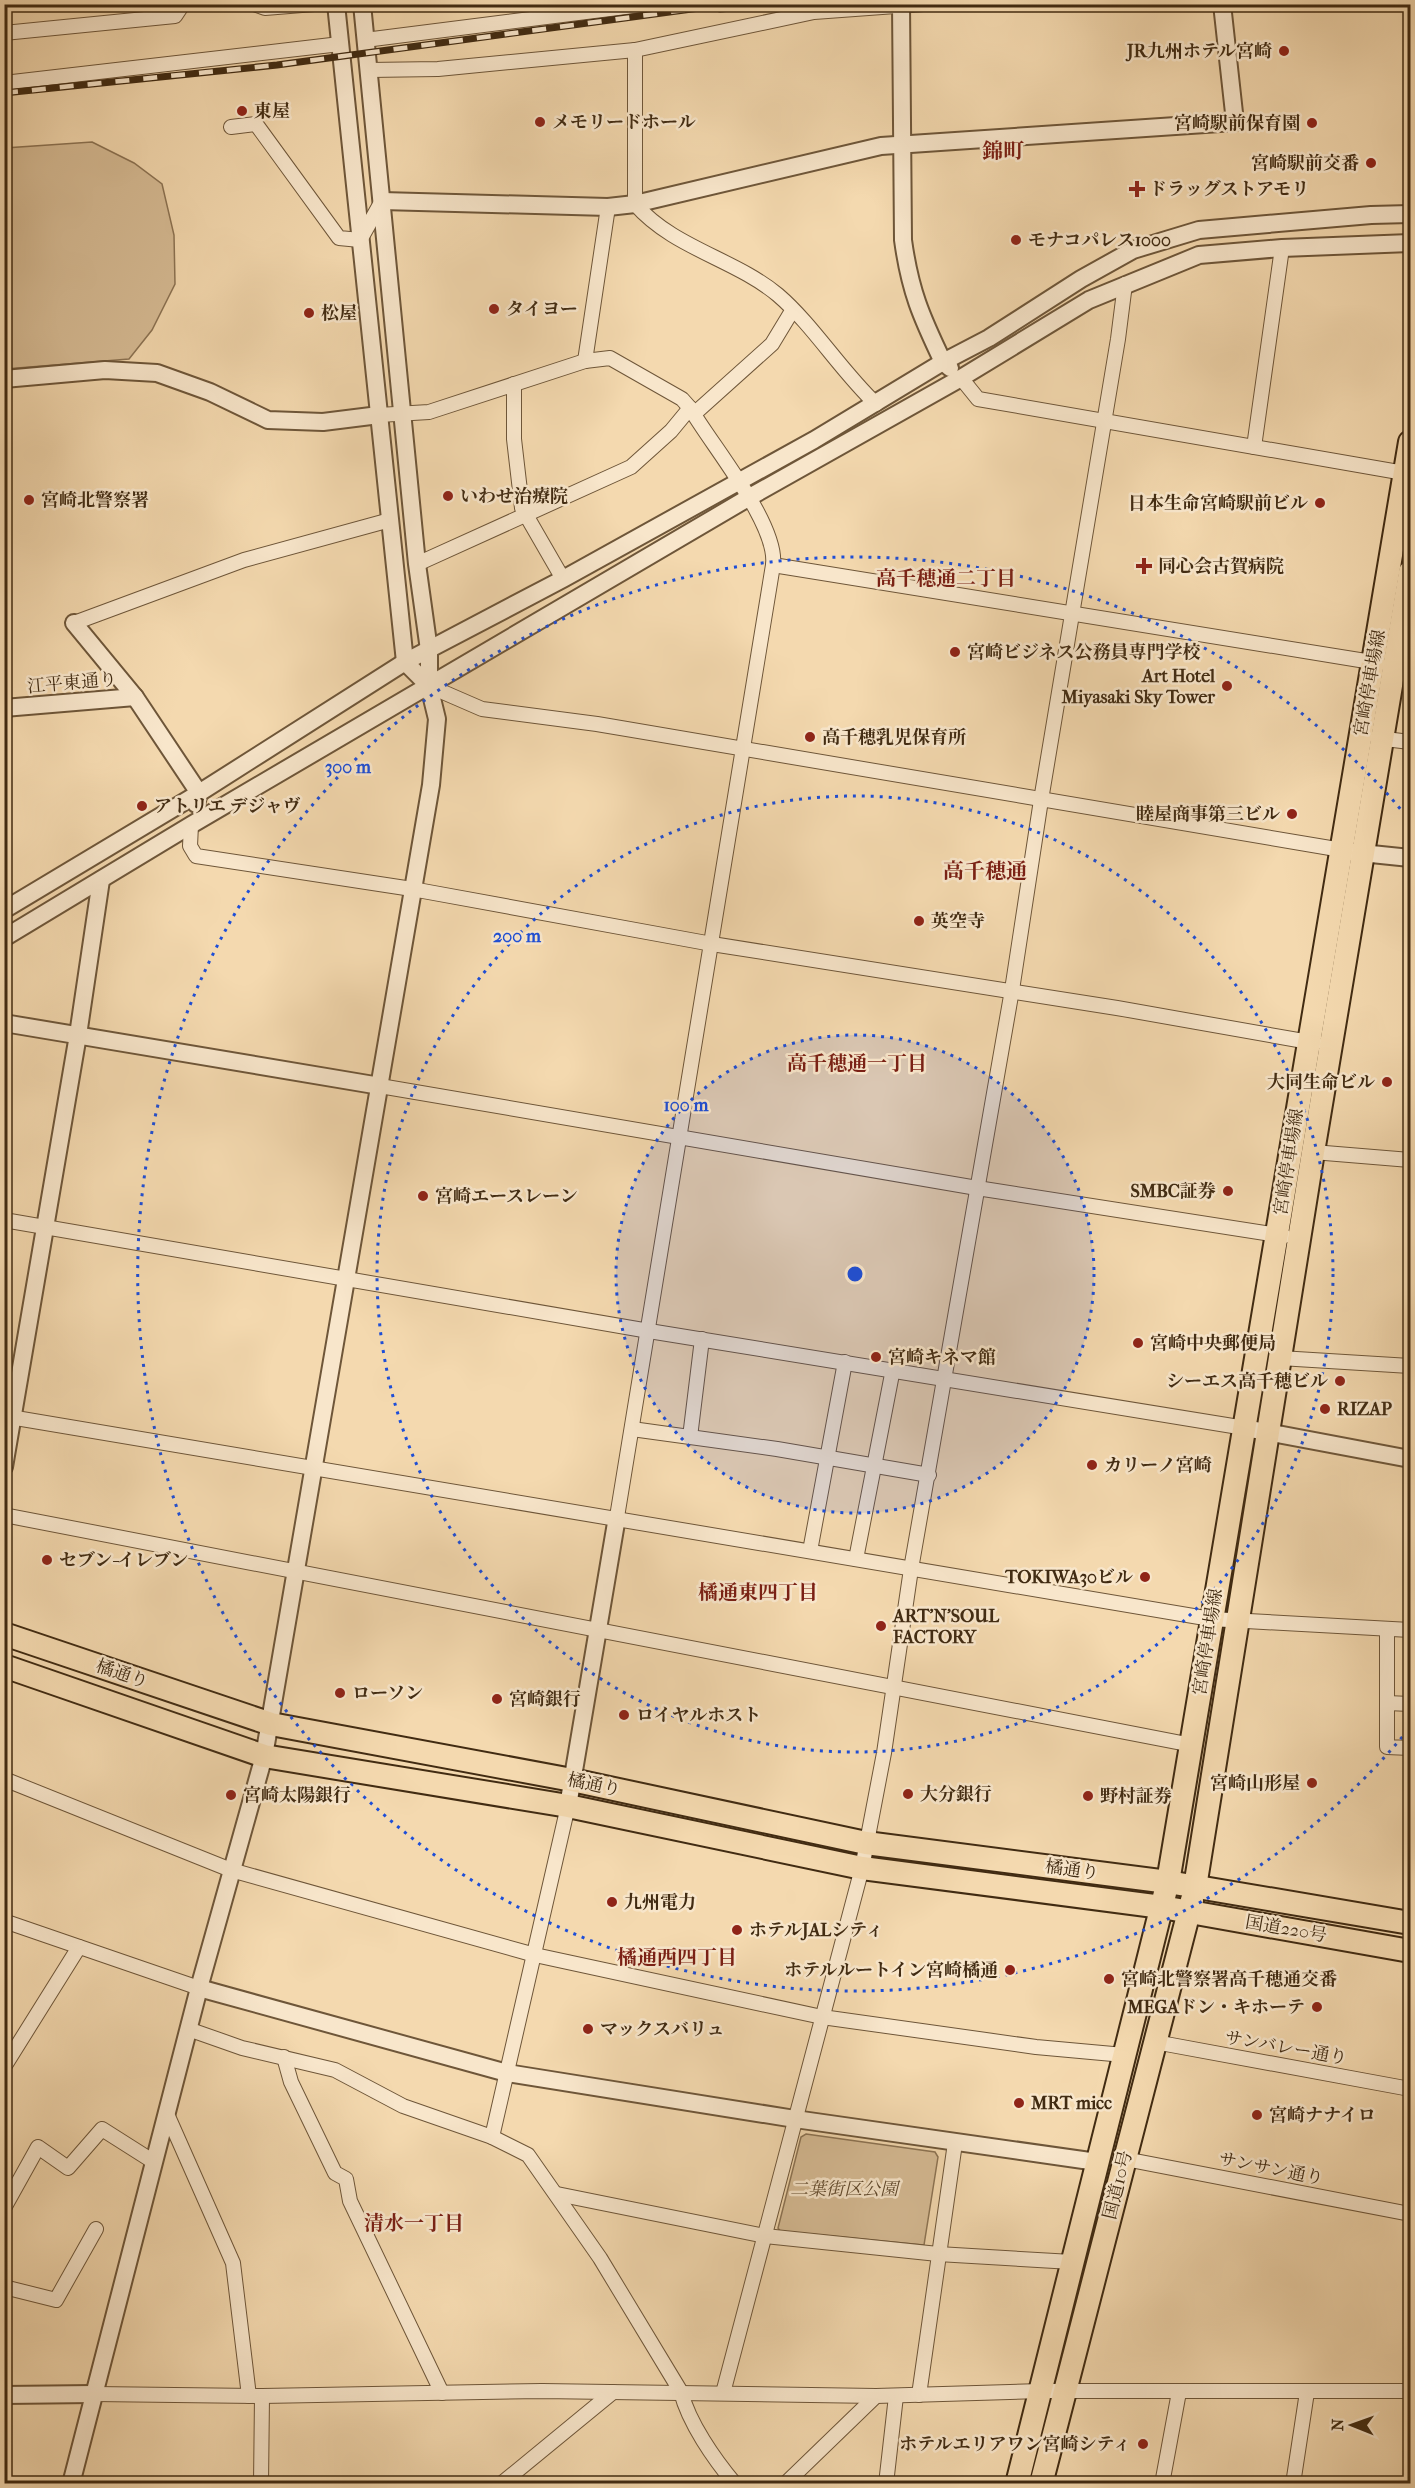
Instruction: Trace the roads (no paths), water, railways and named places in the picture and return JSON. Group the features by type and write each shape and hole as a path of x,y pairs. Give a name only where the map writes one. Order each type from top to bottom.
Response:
{"main road":[{"name":"宮崎停車場線","path":"1352,852 1382,741 1384,664 1404,523 1410,442"},
{"name":"宮崎停車場線","path":"1162,1907 1192,1744 1211,1619 1277,1235 1320,1044 1352,852 1362,729 1384,664 1410,572"},
{"name":"宮崎停車場線","path":"1195,1887 1313,1152 1320,1044"},
{"name":"橘通り","path":"4,1635 271,1724 572,1780 866,1843 1195,1887"},
{"name":"橘通り","path":"4,1666 264,1756 568,1806 862,1868 1162,1907"},
{"name":"国道10号","path":"1041,2484 1195,1887"},
{"name":"国道220号","path":"1195,1887 1410,1923"},
{"name":"国道10号","path":"1017,2484 1162,1907"},
{"name":"国道220号","path":"1162,1907 1410,1951"}],"street":[{"path":"4,26 5,33 175,16 183,4"},
{"path":"254,4 265,8 314,4"},
{"path":"336,4 405,662 429,686 482,709 597,724 743,751 1352,852 1410,858"},
{"path":"70,2484 188,2029 271,1724 430,785 437,719 429,686 429,650 417,564 362,4"},
{"path":"365,40 649,4"},
{"path":"369,70 438,69 635,50 814,12 922,4"},
{"path":"382,201 608,207 635,204 902,144 1235,122 1222,4"},
{"path":"901,5 903,240 907,273 917,309 943,362 961,378 978,399 1408,474"},
{"path":"4,83 340,44"},
{"path":"635,50 635,204 658,227 769,288 792,310 855,384 876,404"},
{"path":"231,127 256,124 339,238 360,240"},
{"path":"360,240 382,201"},
{"path":"585,360 608,207"},
{"path":"4,910 199,793 405,662 563,579 876,404 943,362 989,338 1081,279 1133,250 1199,230 1410,214"},
{"path":"4,938 191,825 748,498 961,378 1089,300 1199,255 1282,248 1410,243"},
{"path":"1254,447 1282,248"},
{"path":"723,2393 862,1868 884,1753 892,1687 1012,990 1125,284"},
{"path":"417,564 631,467 692,411 771,344 792,310"},
{"path":"4,379 105,370 158,373 210,392 268,420 323,422 379,414 429,412 585,360 610,358 624,363 682,399 748,498 772,542 773,565 681,1137 568,1806 536,1955 492,2137"},
{"path":"514,384 514,440 519,491 526,516 563,579"},
{"path":"135,697 74,622 244,560 390,520"},
{"path":"773,565 1384,664"},
{"name":"江平東通り","path":"4,708 135,697 199,793"},
{"path":"1362,729 1382,741 1410,742"},
{"path":"199,793 191,825 190,846 196,856 412,889 712,944 1012,990 1320,1044"},
{"path":"4,1467 9,1416 78,1035 101,880"},
{"path":"4,1023 977,1188 1300,1238"},
{"path":"1313,1152 1410,1160"},
{"path":"4,1220 649,1331 1268,1430 1410,1459"},
{"path":"690,1437 702,1339"},
{"path":"1280,1358 1410,1366"},
{"path":"810,1551 845,1362"},
{"path":"856,1559 893,1369"},
{"path":"9,1416 1211,1619 1410,1630"},
{"path":"632,1429 929,1475"},
{"path":"4,1515 1192,1744"},
{"path":"1387,1630 1387,1747 1410,1748"},
{"path":"1387,1703 1410,1704"},
{"path":"4,1779 231,1870 536,1955 822,2017 1036,2047 1124,2055"},
{"path":"4,1921 199,1988 507,2073 795,2119 1097,2162"},
{"path":"4,2067 79,1947"},
{"path":"188,2029 242,2048 335,2070 403,2106 492,2137 528,2155 558,2194 681,2392 684,2403 701,2435 735,2484"},
{"name":"サンバレー通り","path":"1155,2042 1410,2089"},
{"path":"284,2057 291,2082 335,2173 346,2179 350,2201 442,2393"},
{"path":"166,2114 233,2263 255,2396 261,2484"},
{"path":"4,2208 38,2147 68,2168 102,2129 154,2162"},
{"path":"919,2395 955,2143"},
{"name":"サンサン通り","path":"1125,2159 1410,2214"},
{"path":"558,2194 765,2236 938,2254 1072,2262"},
{"path":"4,2287 56,2300 96,2229"},
{"path":"4,2395 255,2396 681,2392 896,2396 1041,2391 1064,2393 1410,2391"},
{"path":"501,2484 613,2392"},
{"path":"1162,2484 1179,2392"},
{"path":"1293,2484 1307,2392"},
{"path":"785,2484 876,2396"},
{"path":"886,2484 896,2396"}],"railway":[{"path":"4,93 277,65 729,4"},
{"path":"720,9 777,4"}],"place":[{"name":"JR九州ホテル宮崎","path":"1284,51"},
{"name":"東屋","path":"242,111"},
{"name":"メモリードホール","path":"540,122"},
{"name":"宮崎駅前保育園","path":"1312,123"},
{"name":"宮崎駅前交番","path":"1371,163"},
{"name":"ドラッグストアモリ","path":"1137,189"},
{"name":"モナコパレス1000","path":"1016,240"},
{"name":"タイヨー","path":"494,309"},
{"name":"松屋","path":"309,313"},
{"name":"いわせ治療院","path":"448,496"},
{"name":"宮崎北警察署","path":"29,500"},
{"name":"日本生命宮崎駅前ビル","path":"1320,503"},
{"name":"同心会古賀病院","path":"1144,566"},
{"name":"宮崎ビジネス公務員専門学校","path":"955,652"},
{"name":"Art Hotel Miyasaki Sky Tower","path":"1227,686"},
{"name":"高千穂乳児保育所","path":"810,737"},
{"name":"アトリエ デジャヴ","path":"142,806"},
{"name":"睦屋商事第三ビル","path":"1292,814"},
{"name":"英空寺","path":"919,921"},
{"name":"大同生命ビル","path":"1387,1082"},
{"name":"SMBC証券","path":"1228,1191"},
{"name":"宮崎エースレーン","path":"423,1196"},
{"name":"宮崎中央郵便局","path":"1138,1343"},
{"name":"宮崎キネマ館","path":"876,1357"},
{"name":"シーエス高千穂ビル","path":"1340,1381"},
{"name":"RIZAP","path":"1325,1409"},
{"name":"カリーノ宮崎","path":"1092,1465"},
{"name":"セブン-イレブン","path":"47,1560"},
{"name":"TOKIWA30ビル","path":"1145,1577"},
{"name":"ART'N'SOUL FACTORY","path":"881,1626"},
{"name":"ローソン","path":"340,1693"},
{"name":"宮崎銀行","path":"497,1699"},
{"name":"ロイヤルホスト","path":"624,1715"},
{"name":"宮崎山形屋","path":"1312,1783"},
{"name":"大分銀行","path":"908,1794"},
{"name":"宮崎太陽銀行","path":"231,1795"},
{"name":"野村証券","path":"1088,1796"},
{"name":"九州電力","path":"612,1902"},
{"name":"ホテルJALシティ","path":"737,1930"},
{"name":"ホテルルートイン宮崎橘通","path":"1010,1970"},
{"name":"宮崎北警察署高千穂通交番","path":"1109,1979"},
{"name":"MEGAドン・キホーテ","path":"1317,2007"},
{"name":"マックスバリュ","path":"588,2029"},
{"name":"MRT micc","path":"1019,2103"},
{"name":"宮崎ナナイロ","path":"1257,2115"},
{"name":"ホテルエリアワン宮崎シティ","path":"1143,2444"}],"district":[{"name":"錦町","path":"1003,151"},
{"name":"高千穂通二丁目","path":"946,578"},
{"name":"高千穂通","path":"985,871"},
{"name":"高千穂通一丁目","path":"857,1063"},
{"name":"橘通東四丁目","path":"758,1592"},
{"name":"橘通西四丁目","path":"677,1957"},
{"name":"清水一丁目","path":"414,2223"}],"park label":[{"name":"二葉街区公園","path":"844,2189"}]}
